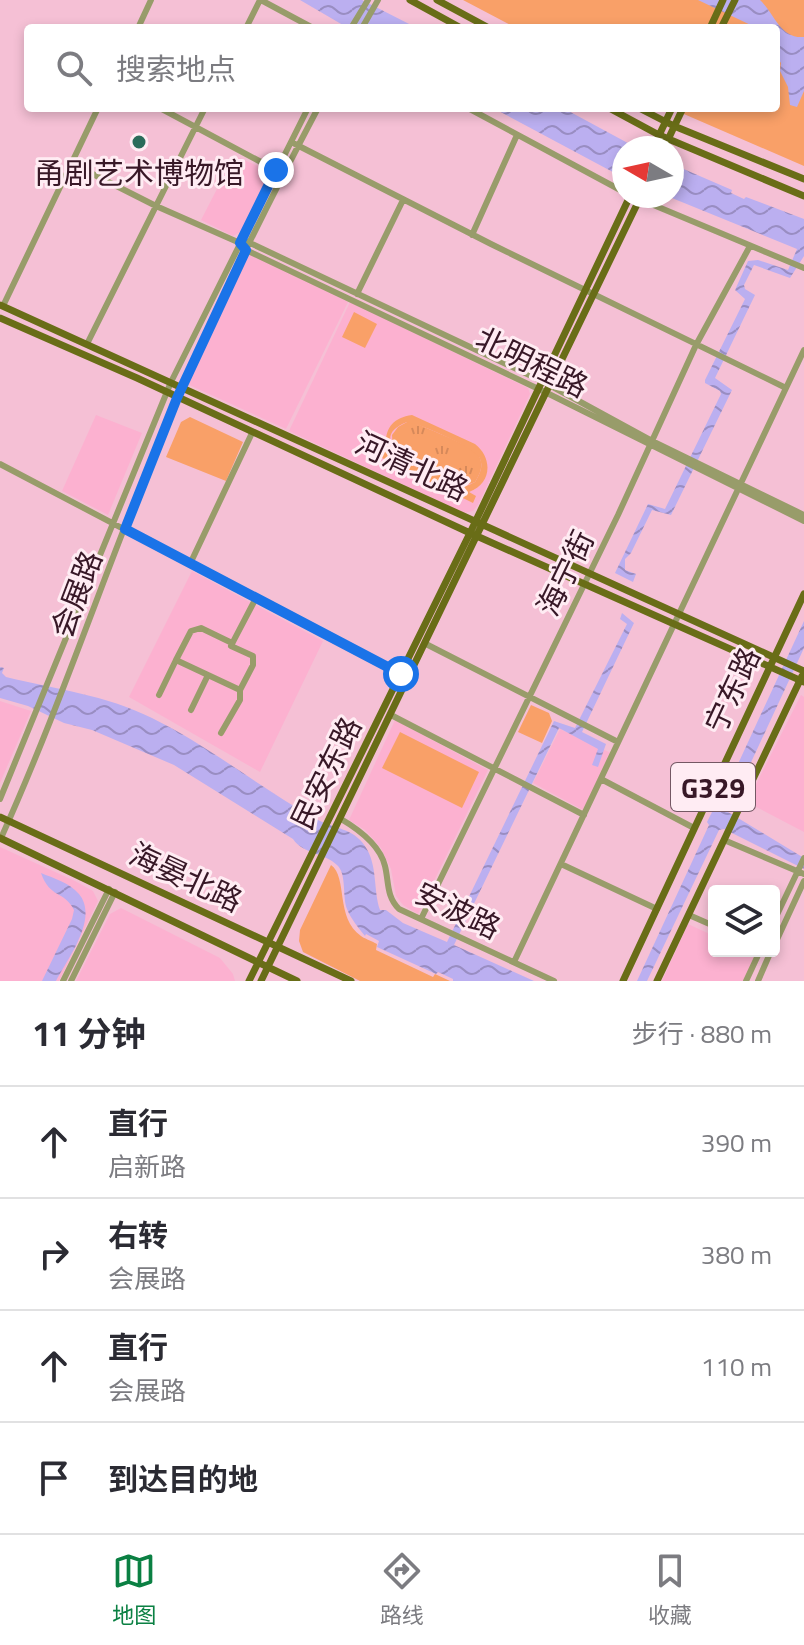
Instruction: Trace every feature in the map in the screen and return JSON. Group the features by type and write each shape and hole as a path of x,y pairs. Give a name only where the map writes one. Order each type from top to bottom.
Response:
{"main road":[{"path":"410,0 454,24"},
{"path":"437,0 482,24"},
{"path":"712,24 723,0"},
{"path":"723,24 735,0"},
{"path":"616,112 659,135 670,112"},
{"path":"646,112 804,179"},
{"path":"669,136 681,112"},
{"path":"684,146 804,196"},
{"name":"民安东路","path":"249,981 470,533 583,290 630,208"},
{"name":"民安东路","path":"261,981 479,536 594,295 631,208"},
{"name":"河清北路","path":"1,305 804,671"},
{"name":"河清北路","path":"0,318 802,681"},
{"name":"宁东路","path":"623,981 804,594"},
{"name":"宁东路","path":"657,981 802,681 804,671"},
{"name":"海晏北路","path":"4,819 351,981"},
{"name":"海晏北路","path":"0,838 297,981"}],"street":[{"path":"140,24 151,0"},
{"path":"248,24 260,0 305,24"},
{"path":"354,24 372,1"},
{"path":"363,24 372,1"},
{"path":"1,305 96,112"},
{"path":"167,112 276,170"},
{"path":"87,344 203,112"},
{"name":"会展路","path":"0,799 166,393 306,112"},
{"name":"会展路","path":"0,838 4,819 51,718 177,398 246,250 316,112"},
{"path":"475,112 612,186"},
{"path":"472,235 517,135"},
{"path":"290,142 472,235 786,388"},
{"name":"北明程路","path":"71,163 156,206 240,243 246,250 356,297"},
{"path":"356,297 403,200"},
{"path":"662,208 804,268"},
{"name":"北明程路","path":"240,243 251,242 804,518"},
{"name":"海宁街","path":"421,919 590,573 696,345 750,246"},
{"path":"514,962 804,350"},
{"path":"190,564 252,433"},
{"path":"0,464 409,679"},
{"path":"232,643 256,598"},
{"path":"159,695 191,631 201,628 232,643 231,646 253,656 253,665 240,690 240,700 221,733"},
{"path":"426,644 618,742"},
{"path":"176,660 240,690"},
{"path":"191,710 208,675"},
{"path":"391,715 584,815"},
{"path":"601,779 694,828"},
{"name":"安波路","path":"341,819 363,834 383,859 388,889 395,905 554,981"},
{"path":"724,840 801,873"},
{"path":"780,910 801,873 804,858"},
{"path":"561,864 657,909"},
{"path":"780,931 804,881"},
{"path":"63,981 112,891"},
{"path":"71,981 112,891"},
{"path":"689,915 708,923"},
{"path":"746,981 757,957"},
{"path":"758,981 768,957"}],"shaded area":[{"path":"234,156 263,168 267,178 242,231 233,236 201,220"},
{"path":"250,253 348,302 286,429 187,384"},
{"path":"350,302 528,388 530,394 473,511 464,513 289,431"},
{"path":"96,415 142,433 108,515 62,491"},
{"path":"192,571 323,641 260,772 129,697"},
{"path":"801,695 804,697 804,832 747,802"},
{"path":"0,701 31,711 0,783"},
{"path":"395,720 488,770 418,914 403,905 396,896 391,869 381,848 365,830 349,820"},
{"path":"560,729 611,753 583,810 533,783"},
{"path":"0,847 75,881 93,891 98,901 59,981 0,981"},
{"path":"121,908 220,958 235,981 76,981 110,914"},
{"path":"688,924 708,933 708,957 756,957 744,981 662,981"}],"green space":[{"path":"463,0 804,0 804,166 679,112 780,112 780,24 508,24"},
{"path":"354,312 377,324 365,348 342,337"},
{"path":"412,415 475,444 481,450 487,463 486,477 469,492 476,496 473,503 376,455 379,449 387,452 387,432 393,423","holes":["407,422 475,453 481,466 475,482 463,486 439,479 408,462 396,451 390,441 393,431"]},
{"path":"190,417 243,442 226,481 166,457 181,422"},
{"path":"407,422 413,422 475,452 481,466 475,482 456,485 446,482 397,456 393,451 392,435"},
{"path":"531,705 549,713 552,721 542,743 518,732"},
{"path":"400,732 479,772 462,808 382,768"},
{"path":"331,865 339,879 348,919 362,937 377,944 376,950 433,977 435,974 450,981 360,981 303,952 299,941 300,930"}],"water":[{"path":"300,0 362,0 409,24 341,24"},
{"path":"698,0 760,0 778,24 749,24"},
{"path":"780,26 789,34 804,37 804,91 797,107 790,105 788,87 780,71"},
{"path":"500,112 570,112 615,136 612,136 612,172"},
{"path":"684,169 732,190 731,193 744,199 746,197 804,219 804,256 790,278 754,265 744,285 755,295 715,378 732,390 671,515 652,510 625,559 625,570 636,574 633,582 615,573 648,504 665,509 721,394 705,380 745,299 735,290 748,261 758,260 788,270 797,249 684,203"},
{"path":"622,613 634,623 582,732 606,744 598,767 592,765 598,749 559,728 454,945 534,981 453,981 377,947 379,941 365,936 349,913 342,874 332,861 302,848 293,839 174,765 92,730 64,723 28,706 0,698 0,667 4,668 2,673 6,677 117,704 174,729 297,808 355,836 365,846 372,861 380,910 386,910 403,923 447,942 554,721 575,728 627,624 620,619"},
{"path":"804,621 804,648 728,812 804,858 804,869 724,829 719,830 647,981 637,981 709,825 707,822 719,805"},
{"path":"41,873 61,881 79,894 86,914 80,938 56,981 42,981 74,910 66,899 49,887"}],"place":[{"name":"甬剧艺术博物馆","path":"139,142"}],"route":[{"path":"276,170 240,243 246,250 177,398 125,529 401,674"}]}
